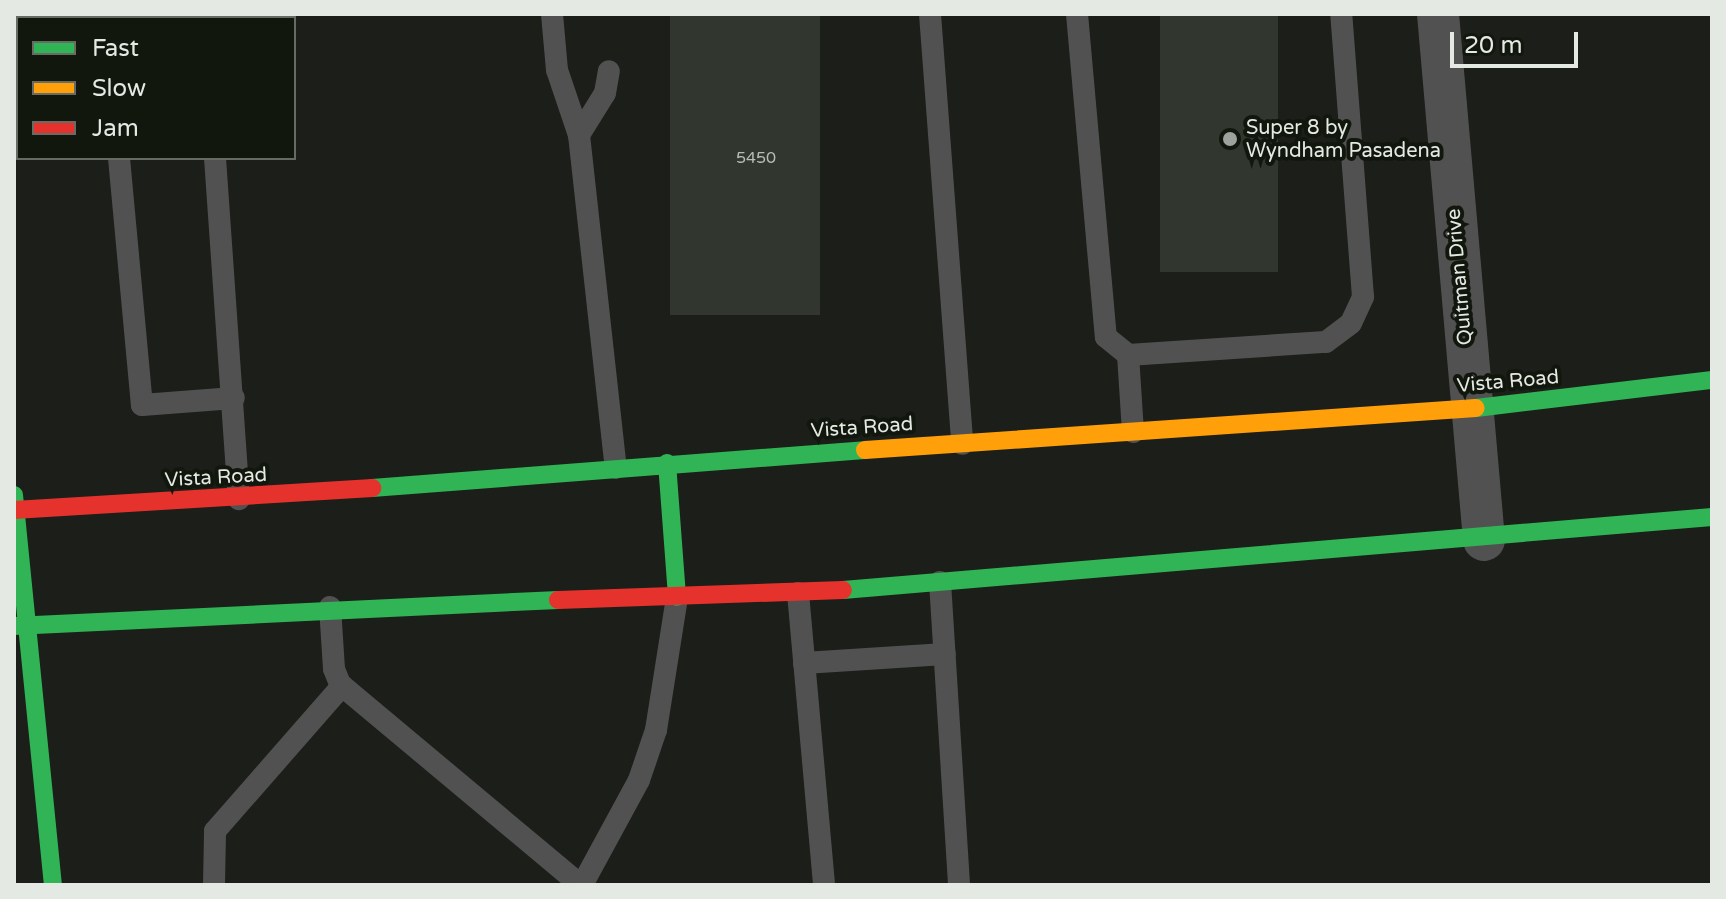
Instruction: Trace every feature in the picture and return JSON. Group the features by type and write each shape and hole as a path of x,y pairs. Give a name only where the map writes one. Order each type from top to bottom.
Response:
{"street":[{"name":"Quitman Drive","path":"1438,14 1484,540"},
{"name":"Vista Road","path":"14,505 239,499 667,463 1471,409 1712,380"},
{"path":"667,463 677,597"},
{"path":"14,505 22,626 49,808 53,885"},
{"path":"22,626 330,607 798,593 1484,540 1712,517"},
{"path":"26,793 49,808"}],"lane":[{"path":"552,14 557,70 579,135 616,468"},
{"path":"930,14 962,444"},
{"path":"1077,14 1106,337 1128,355 1326,342 1351,323 1363,297 1341,14"},
{"path":"579,135 605,93 609,71"},
{"path":"119,160 142,405 234,398"},
{"path":"215,160 239,499"},
{"path":"1128,355 1133,432"},
{"path":"940,582 959,885"},
{"path":"798,593 824,885"},
{"path":"330,607 334,669 342,686 581,885 639,780 656,730 677,597"},
{"path":"804,663 945,654"},
{"path":"214,885 215,831 342,686"}],"building":[{"path":"670,14 820,14 820,315 670,315"},
{"name":"Super 8 by Wyndham Pasadena","path":"1160,14 1278,14 1278,272 1160,272"}],"traffic: fast":[{"path":"1476,408 1712,380"},
{"path":"372,488 865,450"},
{"path":"667,463 677,597"},
{"path":"14,495 53,885"},
{"path":"843,590 1712,517"},
{"path":"14,626 558,600"}],"traffic: slow":[{"path":"865,450 1476,408"}],"traffic: jam":[{"path":"14,510 372,488"},
{"path":"558,600 843,590"}],"place":[{"name":"Super 8 by Wyndham Pasadena","path":"1230,139"}]}
